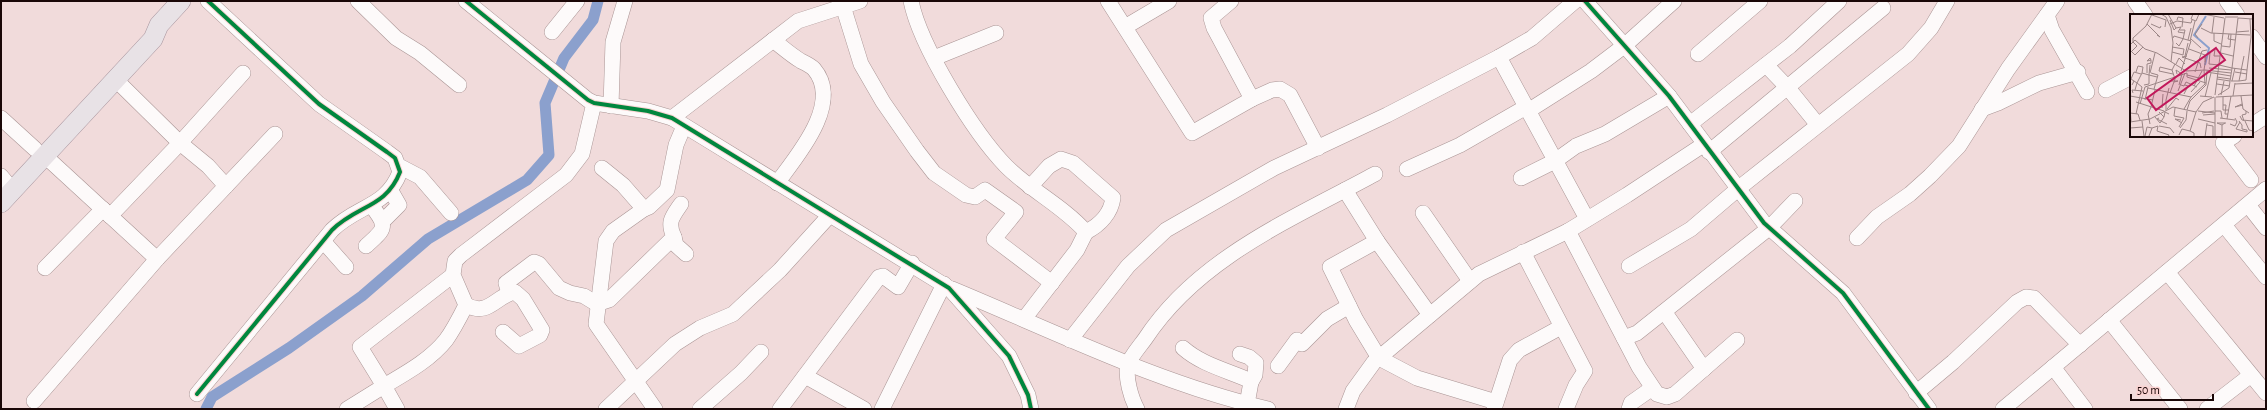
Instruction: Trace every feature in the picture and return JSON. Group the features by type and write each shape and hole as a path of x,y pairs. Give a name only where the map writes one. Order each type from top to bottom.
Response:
{"main road":[{"path":"3,182 40,153 115,79 153,39 159,24 181,1"},
{"path":"1,203 40,153 144,30 159,24"}],"street":[{"path":"208,1 319,104 387,152 399,166 420,177 451,213"},
{"path":"358,1 396,38 420,52 459,85"},
{"path":"466,1 537,60 591,102 648,111 678,122 829,216 912,263 947,286 1070,340 1226,404 1247,404 1268,409"},
{"path":"611,106 613,42 625,1"},
{"path":"655,409 596,324 597,304 608,236 644,209 649,207 667,190 676,145 678,122 798,21 860,1"},
{"path":"911,1 914,18 934,58 971,121 1006,165 1030,187 1076,220 1086,232"},
{"path":"1108,1 1192,133 1252,99 1272,90 1280,89 1290,95 1318,148"},
{"path":"1124,27 1169,1"},
{"path":"1231,1 1211,18 1214,28 1252,99"},
{"path":"1070,340 1128,266 1166,230 1274,168 1387,115 1532,38 1575,1"},
{"path":"1585,1 1669,96 1706,149 1739,188 1769,228 1843,294 1920,403 1953,362 2017,302 2026,297 2034,298 2080,344"},
{"path":"1407,169 1460,145 1527,109 1591,71 1624,46 1674,1"},
{"path":"1698,54 1760,1"},
{"path":"1690,124 1766,65 1839,1"},
{"path":"1629,266 1691,229 1739,188 1908,54 1931,28 1947,1"},
{"path":"1857,238 1877,217 1930,176 1959,146 2008,69 2056,1"},
{"path":"2135,1 2144,14"},
{"path":"2227,1 2236,14"},
{"path":"552,32 571,3"},
{"path":"843,6 861,64 884,102 917,151 934,173 966,195 975,197 985,190 1016,212 994,239 1052,283"},
{"path":"1346,409 1353,391 1379,358 1479,274 1568,231 1706,149 1788,88 1883,8"},
{"path":"2048,14 2052,30 2078,72 2087,92"},
{"path":"934,58 996,33"},
{"path":"2253,38 2266,57"},
{"path":"774,40 813,68 820,79 824,93 821,112 812,132 777,184"},
{"path":"1498,57 1587,219"},
{"path":"1766,65 1788,88 1818,126"},
{"path":"1982,109 2039,83 2078,72"},
{"path":"45,268 107,213 180,143 243,73"},
{"path":"2106,90 2130,78"},
{"path":"115,79 180,143 208,166 226,186"},
{"path":"1521,178 1555,161 1576,146 1605,134 1669,96"},
{"path":"503,332 519,346 540,335 542,330 522,299 515,292 509,293 481,310 475,310 466,305 453,275 455,261 566,175 582,154 591,102"},
{"path":"2253,124 2266,116"},
{"path":"1,118 157,259"},
{"path":"34,401 157,259 275,134"},
{"path":"2232,137 2223,143 2252,180"},
{"path":"1024,319 1077,250 1086,232 1097,227 1112,208 1113,198 1072,163 1061,159 1048,166 1030,187"},
{"path":"197,394 294,280 323,241 348,217 371,205 391,191 400,172 399,166"},
{"path":"602,168 623,185 644,209"},
{"path":"1138,409 1130,389 1128,364 1159,317 1200,277 1254,240 1375,174"},
{"path":"2003,409 2266,189"},
{"path":"1346,190 1377,241 1430,315"},
{"path":"366,246 381,233 383,221 399,205 391,191"},
{"path":"1624,338 1637,333 1769,228 1795,201"},
{"path":"681,204 670,220 669,227 676,244 686,254"},
{"path":"371,205 383,221"},
{"path":"2248,205 2266,228"},
{"path":"1423,213 1470,281"},
{"path":"606,409 674,344 700,328 733,314 780,270 829,216"},
{"path":"2224,225 2266,277"},
{"path":"1568,231 1624,338 1652,389 1657,394 1667,397 1675,394 1737,340"},
{"path":"597,304 609,300 674,237"},
{"path":"323,241 346,267"},
{"path":"1377,241 1330,267 1349,306 1379,358 1417,378 1495,405 1510,360 1520,350 1562,327"},
{"path":"1523,252 1585,371 1576,385 1567,409"},
{"path":"509,293 506,283 534,262 539,264 559,288 570,294 584,296 597,304"},
{"path":"780,409 878,277 883,276 898,287 912,263"},
{"path":"2167,272 2266,394"},
{"path":"397,409 360,347 453,275"},
{"path":"882,409 947,286"},
{"path":"947,286 1009,356 1028,395 1030,409"},
{"path":"347,409 414,369 445,341 466,305"},
{"path":"1278,366 1297,340 1302,344 1326,319 1349,306"},
{"path":"1668,316 1704,369"},
{"path":"2109,320 2180,409"},
{"path":"1182,348 1196,360 1211,363 1251,382"},
{"path":"700,409 741,373 761,352"},
{"path":"1240,354 1249,356 1256,363 1255,375 1251,382 1247,404"},
{"path":"2053,367 2085,409"},
{"path":"2207,409 2251,375"},
{"path":"805,376 864,409"},
{"path":"1629,409 1631,403 1652,389"}],"waterway":[{"path":"206,409 212,397 289,348 362,296 428,239 527,180 549,155 545,103 564,58 593,20 598,1"}],"cycle path":[{"path":"197,394 332,230 351,215 379,200 394,184 400,172 395,158 319,104 208,1"},
{"path":"466,1 588,100 594,103 648,111 672,118 949,288 1009,356 1028,395 1031,409"},
{"path":"1585,1 1669,96 1764,223 1843,293 1929,409"}]}
